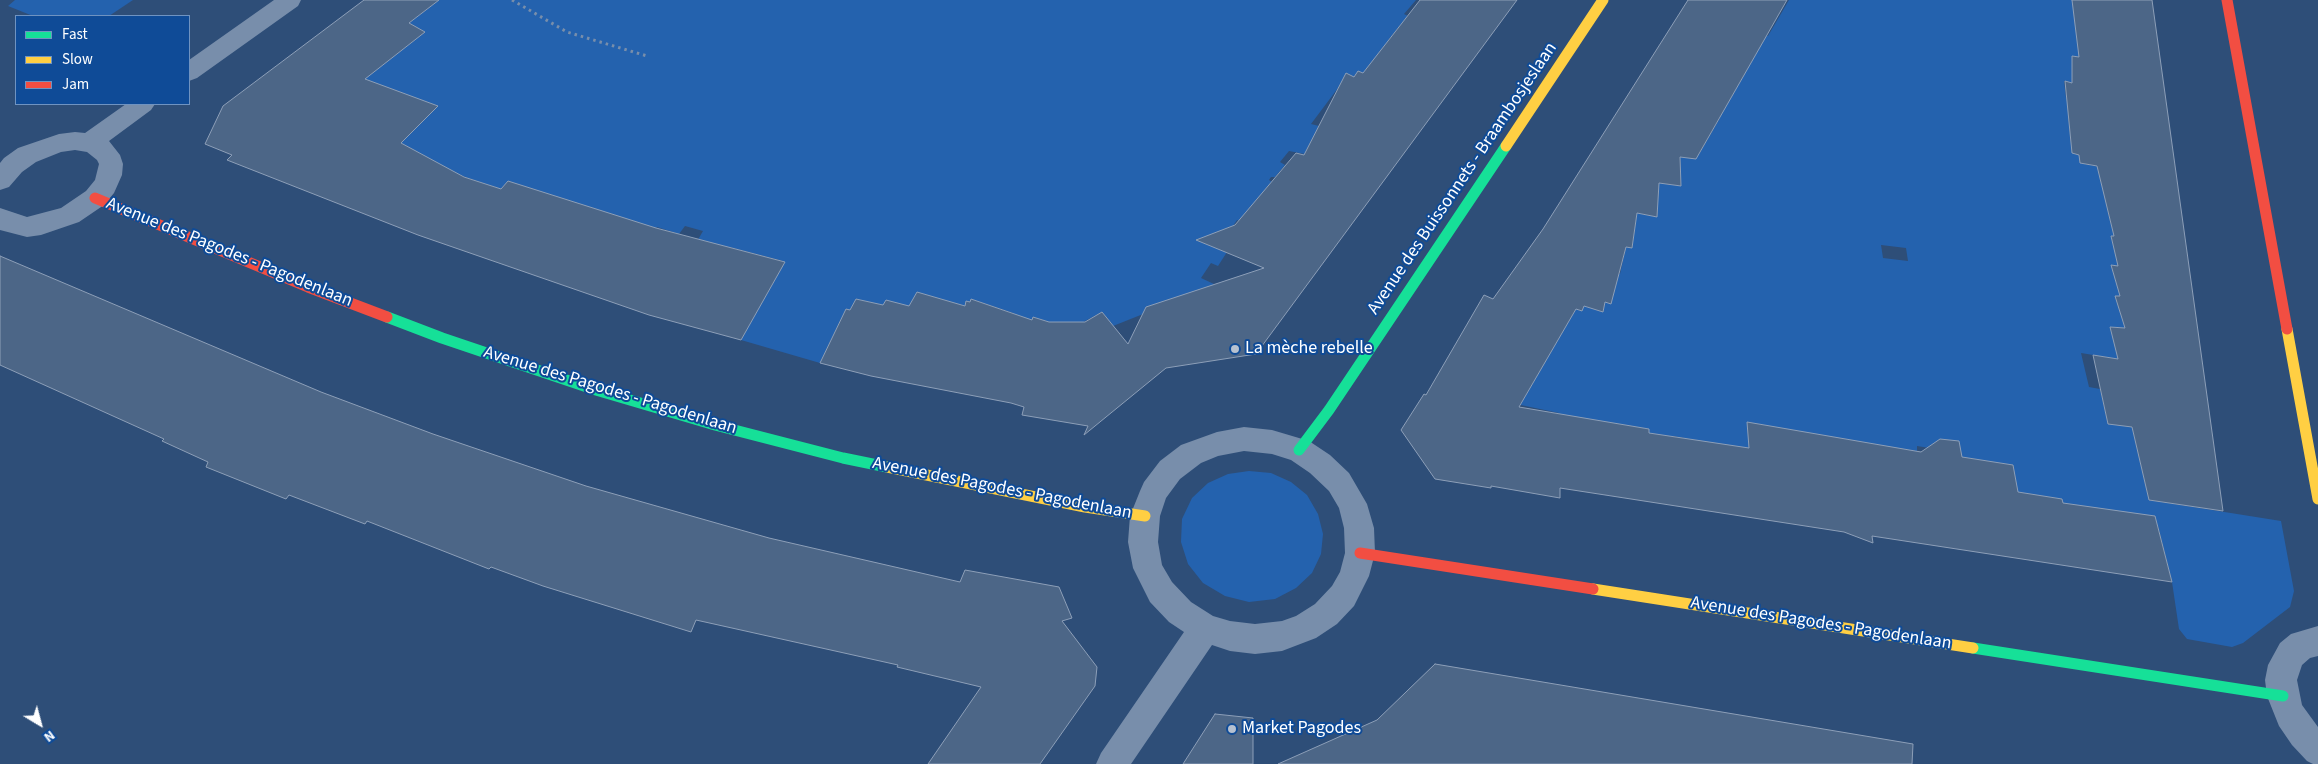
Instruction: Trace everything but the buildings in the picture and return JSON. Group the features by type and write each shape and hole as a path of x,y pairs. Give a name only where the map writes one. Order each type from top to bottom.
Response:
{"street":[{"path":"190,71 290,0"},
{"name":"Avenue des Buissonnets - Braambosjeslaan","path":"1299,450 1329,410 1604,0"},
{"path":"2227,0 2318,499"},
{"path":"4,168 27,155 59,143 75,141 89,143 142,105"},
{"name":"Avenue des Pagodes - Pagodenlaan","path":"0,218 14,225 41,225 70,215 95,198 110,175 111,164 108,155 100,147 89,143"},
{"name":"Avenue des Pagodes - Pagodenlaan","path":"95,198 308,287 415,328 596,390 715,425 843,458 1085,507 1145,516"},
{"name":"Avenue des Pagodes - Pagodenlaan","path":"1244,439 1272,442 1299,450 1320,464 1339,482 1352,504 1359,528 1360,553 1354,576 1343,596 1326,614 1305,628 1282,636 1256,639 1230,636 1205,628 1180,612 1161,592 1148,568 1143,542 1145,516 1154,491 1170,470 1191,454 1216,444 1244,439"},
{"name":"Avenue des Pagodes - Pagodenlaan","path":"1360,553 2283,696"},
{"path":"1112,764 1205,628"},
{"path":"2318,638 2302,645 2291,654 2284,665 2282,680 2283,696 2290,715 2303,734 2318,750"}],"path":[{"path":"512,0 566,32 647,56"}],"shaded area":[{"path":"15,0 133,0 110,15 30,15 8,6"},
{"path":"439,0 1416,0 1404,14 1408,16 1389,39 1374,78 1358,71 1347,86 1341,84 1311,124 1319,126 1305,154 1289,151 1280,162 1285,165 1275,177 1271,177 1269,180 1272,182 1251,225 1237,220 1233,226 1221,232 1227,252 1218,266 1211,263 1201,278 1216,285 1113,326 1102,312 1070,329 1034,317 1029,327 1013,313 971,299 970,302 966,301 965,306 917,293 909,306 883,305 856,299 850,310 846,309 820,363 741,340 783,261 729,247 722,258 692,250 703,231 685,226 679,234 657,227 650,236 508,181 501,189 468,178 437,166 438,163 405,150 340,71 393,57 425,32 409,23"},
{"path":"1789,0 2075,0 2079,57 2072,56 2072,83 2064,81 2066,98 2073,100 2068,113 2072,153 2079,155 2080,163 2104,168 2107,207 2114,236 2111,236 2118,266 2112,266 2120,296 2115,296 2125,328 2110,327 2118,359 2081,353 2089,387 2100,389 2108,424 2132,427 2149,500 2281,521 2294,591 2290,607 2243,643 2232,647 2187,639 2179,629 2172,582 2158,526 2064,511 2062,499 2017,492 2013,465 1962,457 1936,449 1917,446 1917,451 1750,453 1696,444 1696,440 1673,436 1649,438 1649,429 1560,417 1559,413 1516,404 1576,309 1582,311 1584,306 1603,312 1609,271 1620,274 1626,247 1632,248 1637,213 1657,217 1659,183 1681,186 1680,157 1696,159 1696,154 1699,154 1720,118 1714,115 1761,33 1768,36","holes":["1881,245 1906,248 1908,261 1883,258"]},
{"path":"1249,471 1271,473 1291,482 1307,495 1318,514 1323,534 1321,554 1312,573 1296,588 1275,599 1249,602 1225,596 1203,583 1188,564 1181,542 1182,519 1192,498 1208,483 1228,474"}],"traffic: fast":[{"path":"1299,450 1329,410 1506,146"},
{"path":"387,317 442,338 596,390 715,425 843,458 887,467"},
{"path":"1973,648 2283,696"}],"traffic: slow":[{"path":"1506,146 1603,0"},
{"path":"2287,329 2318,499"},
{"path":"887,467 1085,507 1145,516"},
{"path":"1593,589 1973,648"}],"traffic: jam":[{"path":"2227,0 2287,329"},
{"path":"95,198 308,287 387,317"},
{"path":"1360,553 1593,589"}],"place":[{"name":"La mèche rebelle","path":"1235,349"},
{"name":"Market Pagodes","path":"1232,729"}]}
